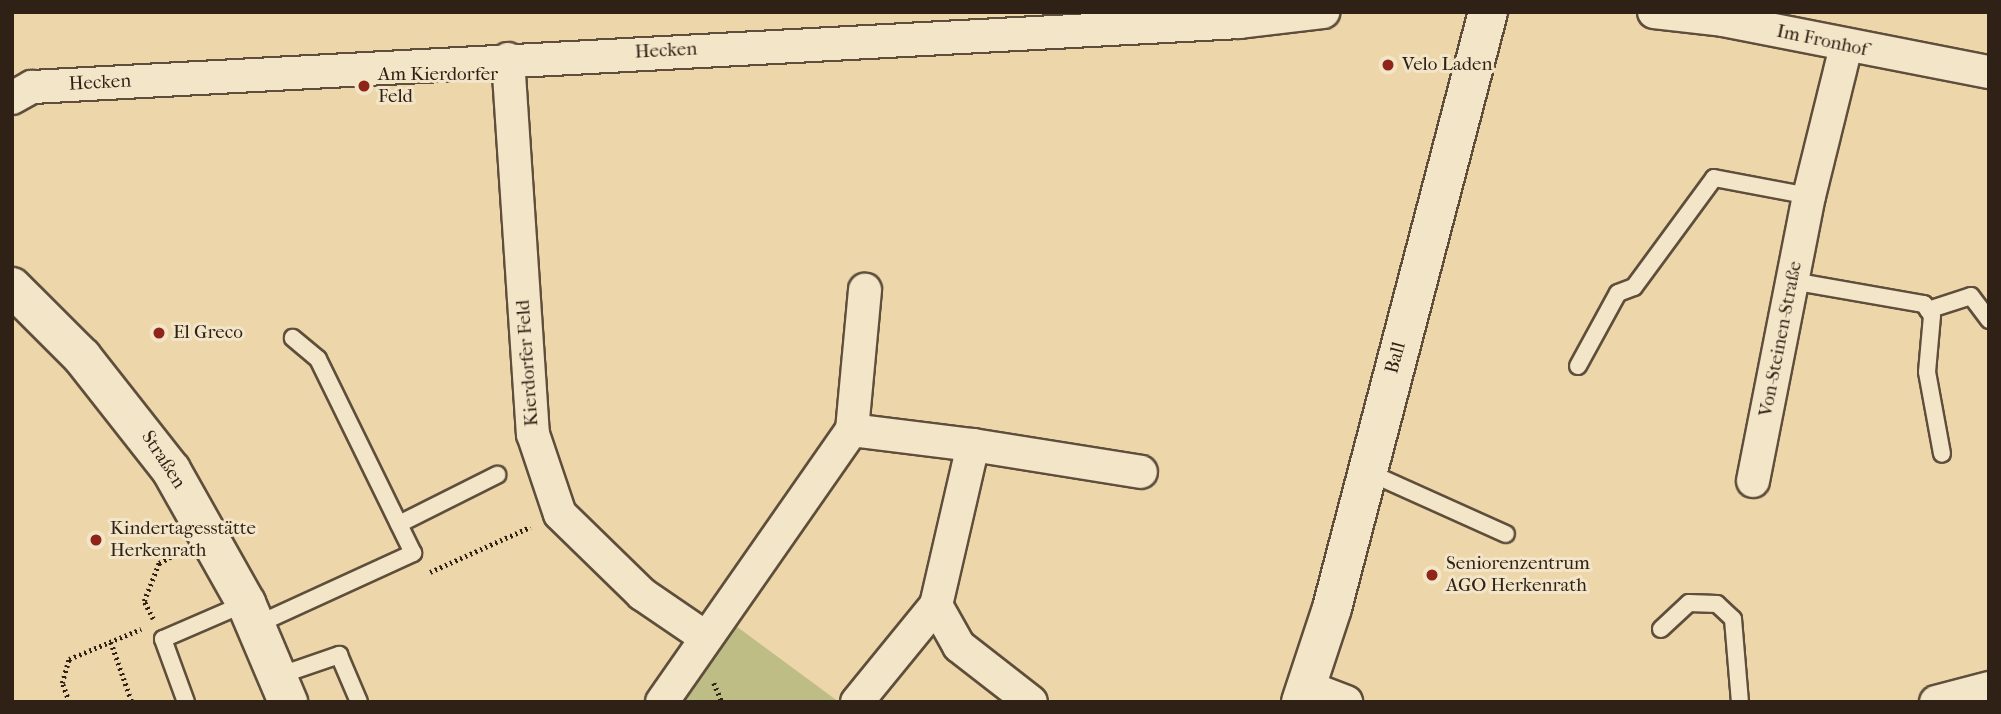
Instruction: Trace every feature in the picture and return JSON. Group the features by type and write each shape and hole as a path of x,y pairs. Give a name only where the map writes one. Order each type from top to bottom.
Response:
{"main road":[{"name":"Ball","path":"1304,695 1488,12"},
{"name":"Straßen","path":"12,287 138,422 210,538 251,614 283,689"}],"street":[{"name":"Hecken","path":"12,98 32,87 508,59 1239,22 1323,12"},
{"name":"Im Fronhof","path":"1654,12 1724,16 1846,47 1989,72"},
{"name":"Von-Steinen-Straße","path":"1753,481 1809,197 1846,47"},
{"name":"Kierdorfer Feld","path":"508,59 533,433 560,514 642,594 705,637"},
{"path":"662,702 852,430 865,290"},
{"path":"852,430 973,445 1141,472"},
{"path":"857,702 936,605 973,445"},
{"path":"936,605 958,646 1031,702"},
{"path":"1936,702 1989,688"},
{"path":"1304,695 1346,702"}],"lane":[{"path":"1578,366 1618,293 1634,287 1714,178 1809,197"},
{"path":"1792,281 1924,304 1928,310 1932,334 1927,372 1942,454"},
{"path":"1928,310 1970,296 1989,320"},
{"path":"186,702 163,639 251,614 413,553 317,359 293,338"},
{"path":"1365,471 1506,534"},
{"path":"399,524 497,475"},
{"path":"1661,629 1689,603 1717,604 1733,620 1740,702"},
{"path":"283,689 340,655 359,702"}],"path":[{"path":"69,702 62,683 69,659 155,623 144,601 159,563 210,538"},
{"path":"111,642 132,702"}],"shaded area":[{"path":"732,623 839,702 673,702"}],"place":[{"name":"Velo Laden","path":"1388,65"},
{"name":"Am Kierdorfer Feld","path":"364,86"},
{"name":"El Greco","path":"159,333"},
{"name":"Kindertagesstätte Herkenrath","path":"96,540"},
{"name":"Seniorenzentrum AGO Herkenrath","path":"1432,575"}]}
